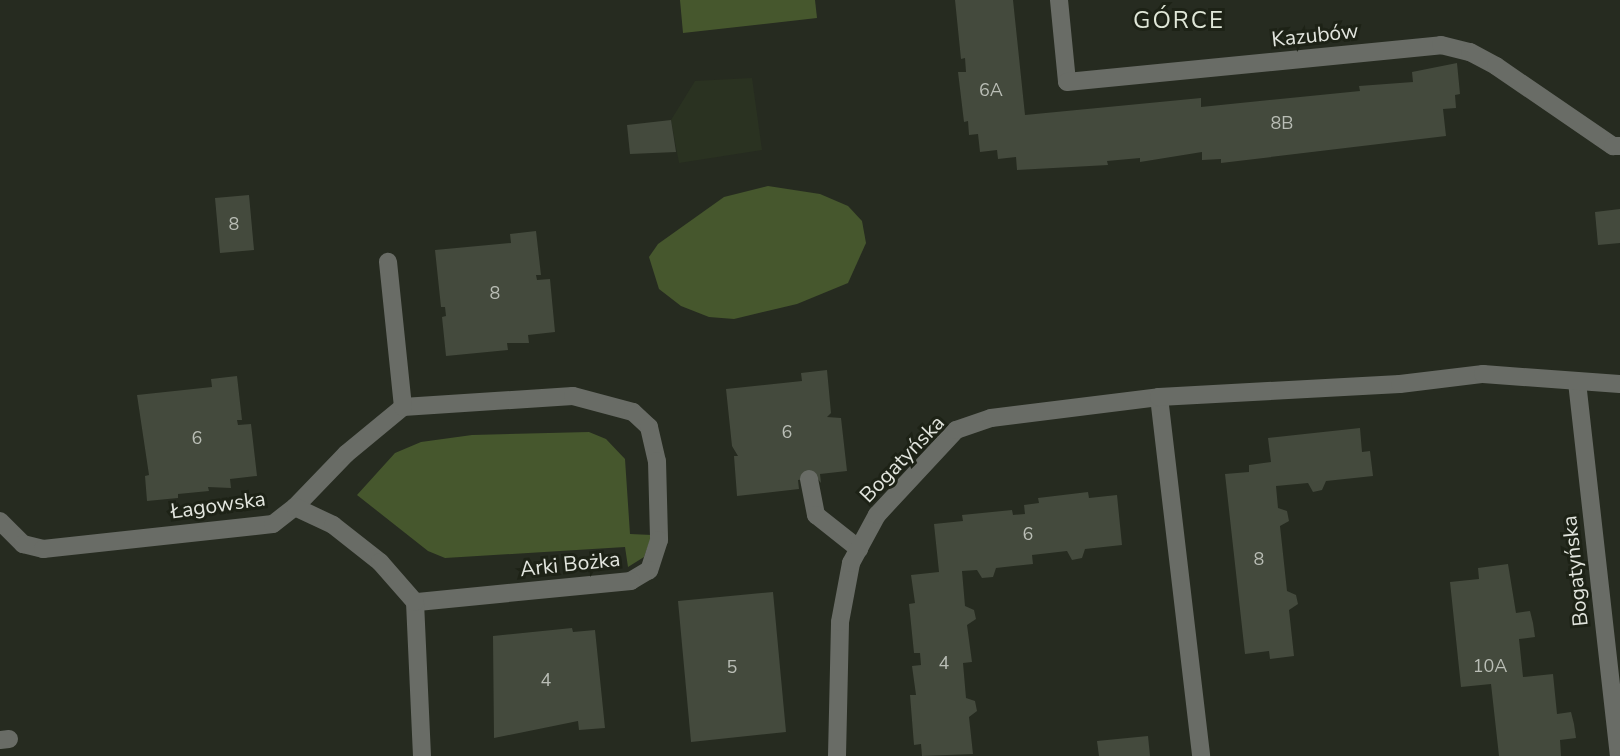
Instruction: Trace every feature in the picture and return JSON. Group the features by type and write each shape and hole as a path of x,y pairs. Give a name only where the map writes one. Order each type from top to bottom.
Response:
{"street":[{"name":"Kazubów","path":"1059,0 1067,82 1441,45 1470,52 1496,66 1613,146 1620,146"},
{"path":"295,507 346,454 403,407 388,262"},
{"name":"Bogatyńska","path":"837,756 840,622 851,563 877,515 956,430 991,418 1159,397 1400,384 1483,374 1620,384"},
{"name":"Bogatyńska","path":"1577,382 1619,756"},
{"name":"Arki Bożka","path":"403,407 573,396 634,412 649,427 657,461 659,540 649,570 631,581 415,602"},
{"path":"1159,397 1202,756"},
{"path":"809,479 816,515 859,549"},
{"name":"Łagowska","path":"0,521 23,544 43,549 273,524 295,507 333,525 370,554 415,602"},
{"path":"415,602 422,756"}],"shaded area":[{"path":"752,78 762,150 679,163 671,120 695,81"}],"green space":[{"path":"680,0 815,0 817,18 683,33"},
{"path":"768,186 820,194 848,206 862,221 866,243 848,283 797,304 734,319 709,317 681,306 659,289 649,257 658,244 724,197"},
{"path":"589,432 606,439 625,459 630,534 652,535 644,557 628,567 625,547 445,558 428,551 357,495 395,453 421,442 472,435"}],"building":[{"path":"955,0 1013,0 1025,115 1201,98 1201,107 1360,91 1359,86 1413,82 1412,72 1457,63 1460,94 1455,95 1456,108 1443,109 1446,136 1221,163 1221,159 1202,160 1202,152 1140,162 1140,158 1107,161 1108,165 1017,170 1016,157 998,159 997,150 980,152 978,134 969,135 968,121 964,122 958,72 966,72 965,58 961,59"},
{"path":"671,120 676,152 630,154 627,125"},
{"path":"249,195 254,250 220,253 215,198"},
{"path":"1620,209 1620,243 1598,245 1595,212"},
{"path":"536,231 541,275 536,275 537,280 550,279 555,332 528,335 529,343 507,343 508,350 446,356 442,317 446,316 445,307 441,307 435,250 511,243 510,234"},
{"path":"827,370 831,413 827,417 841,418 847,471 820,474 821,483 817,478 798,480 799,489 737,496 734,456 738,456 732,446 726,389 802,381 801,373"},
{"path":"237,376 242,420 237,420 238,425 251,424 257,476 230,479 231,488 208,487 209,491 147,501 145,476 149,475 137,395 212,387 211,379"},
{"path":"1360,428 1362,452 1370,451 1373,476 1326,481 1322,490 1313,492 1308,483 1276,486 1278,508 1287,511 1289,521 1280,526 1287,591 1296,595 1298,604 1289,610 1294,656 1270,659 1269,651 1245,654 1225,474 1249,472 1249,465 1271,462 1268,438"},
{"path":"1088,492 1089,498 1117,495 1122,545 1085,549 1082,558 1072,560 1067,551 1032,555 1033,564 996,568 993,577 982,578 977,570 962,571 965,606 974,610 976,619 967,625 972,662 963,663 966,698 975,701 977,711 969,717 973,754 922,756 921,744 914,745 910,695 916,695 912,666 921,665 920,653 914,653 909,604 915,603 911,575 939,572 934,524 963,521 962,515 1012,510 1013,515 1025,514 1024,505 1039,503 1038,498"},
{"path":"1508,564 1516,613 1530,611 1535,637 1519,639 1523,677 1553,674 1557,714 1571,712 1576,738 1560,740 1561,756 1499,756 1491,684 1461,687 1450,582 1479,579 1478,568"},
{"path":"773,592 786,732 691,742 678,601"},
{"path":"572,628 573,632 595,630 605,728 579,730 578,721 494,738 493,636"},
{"path":"1148,736 1150,756 1099,756 1097,741"}],"district":[{"name":"GÓRCE","path":"1179,21"}]}
